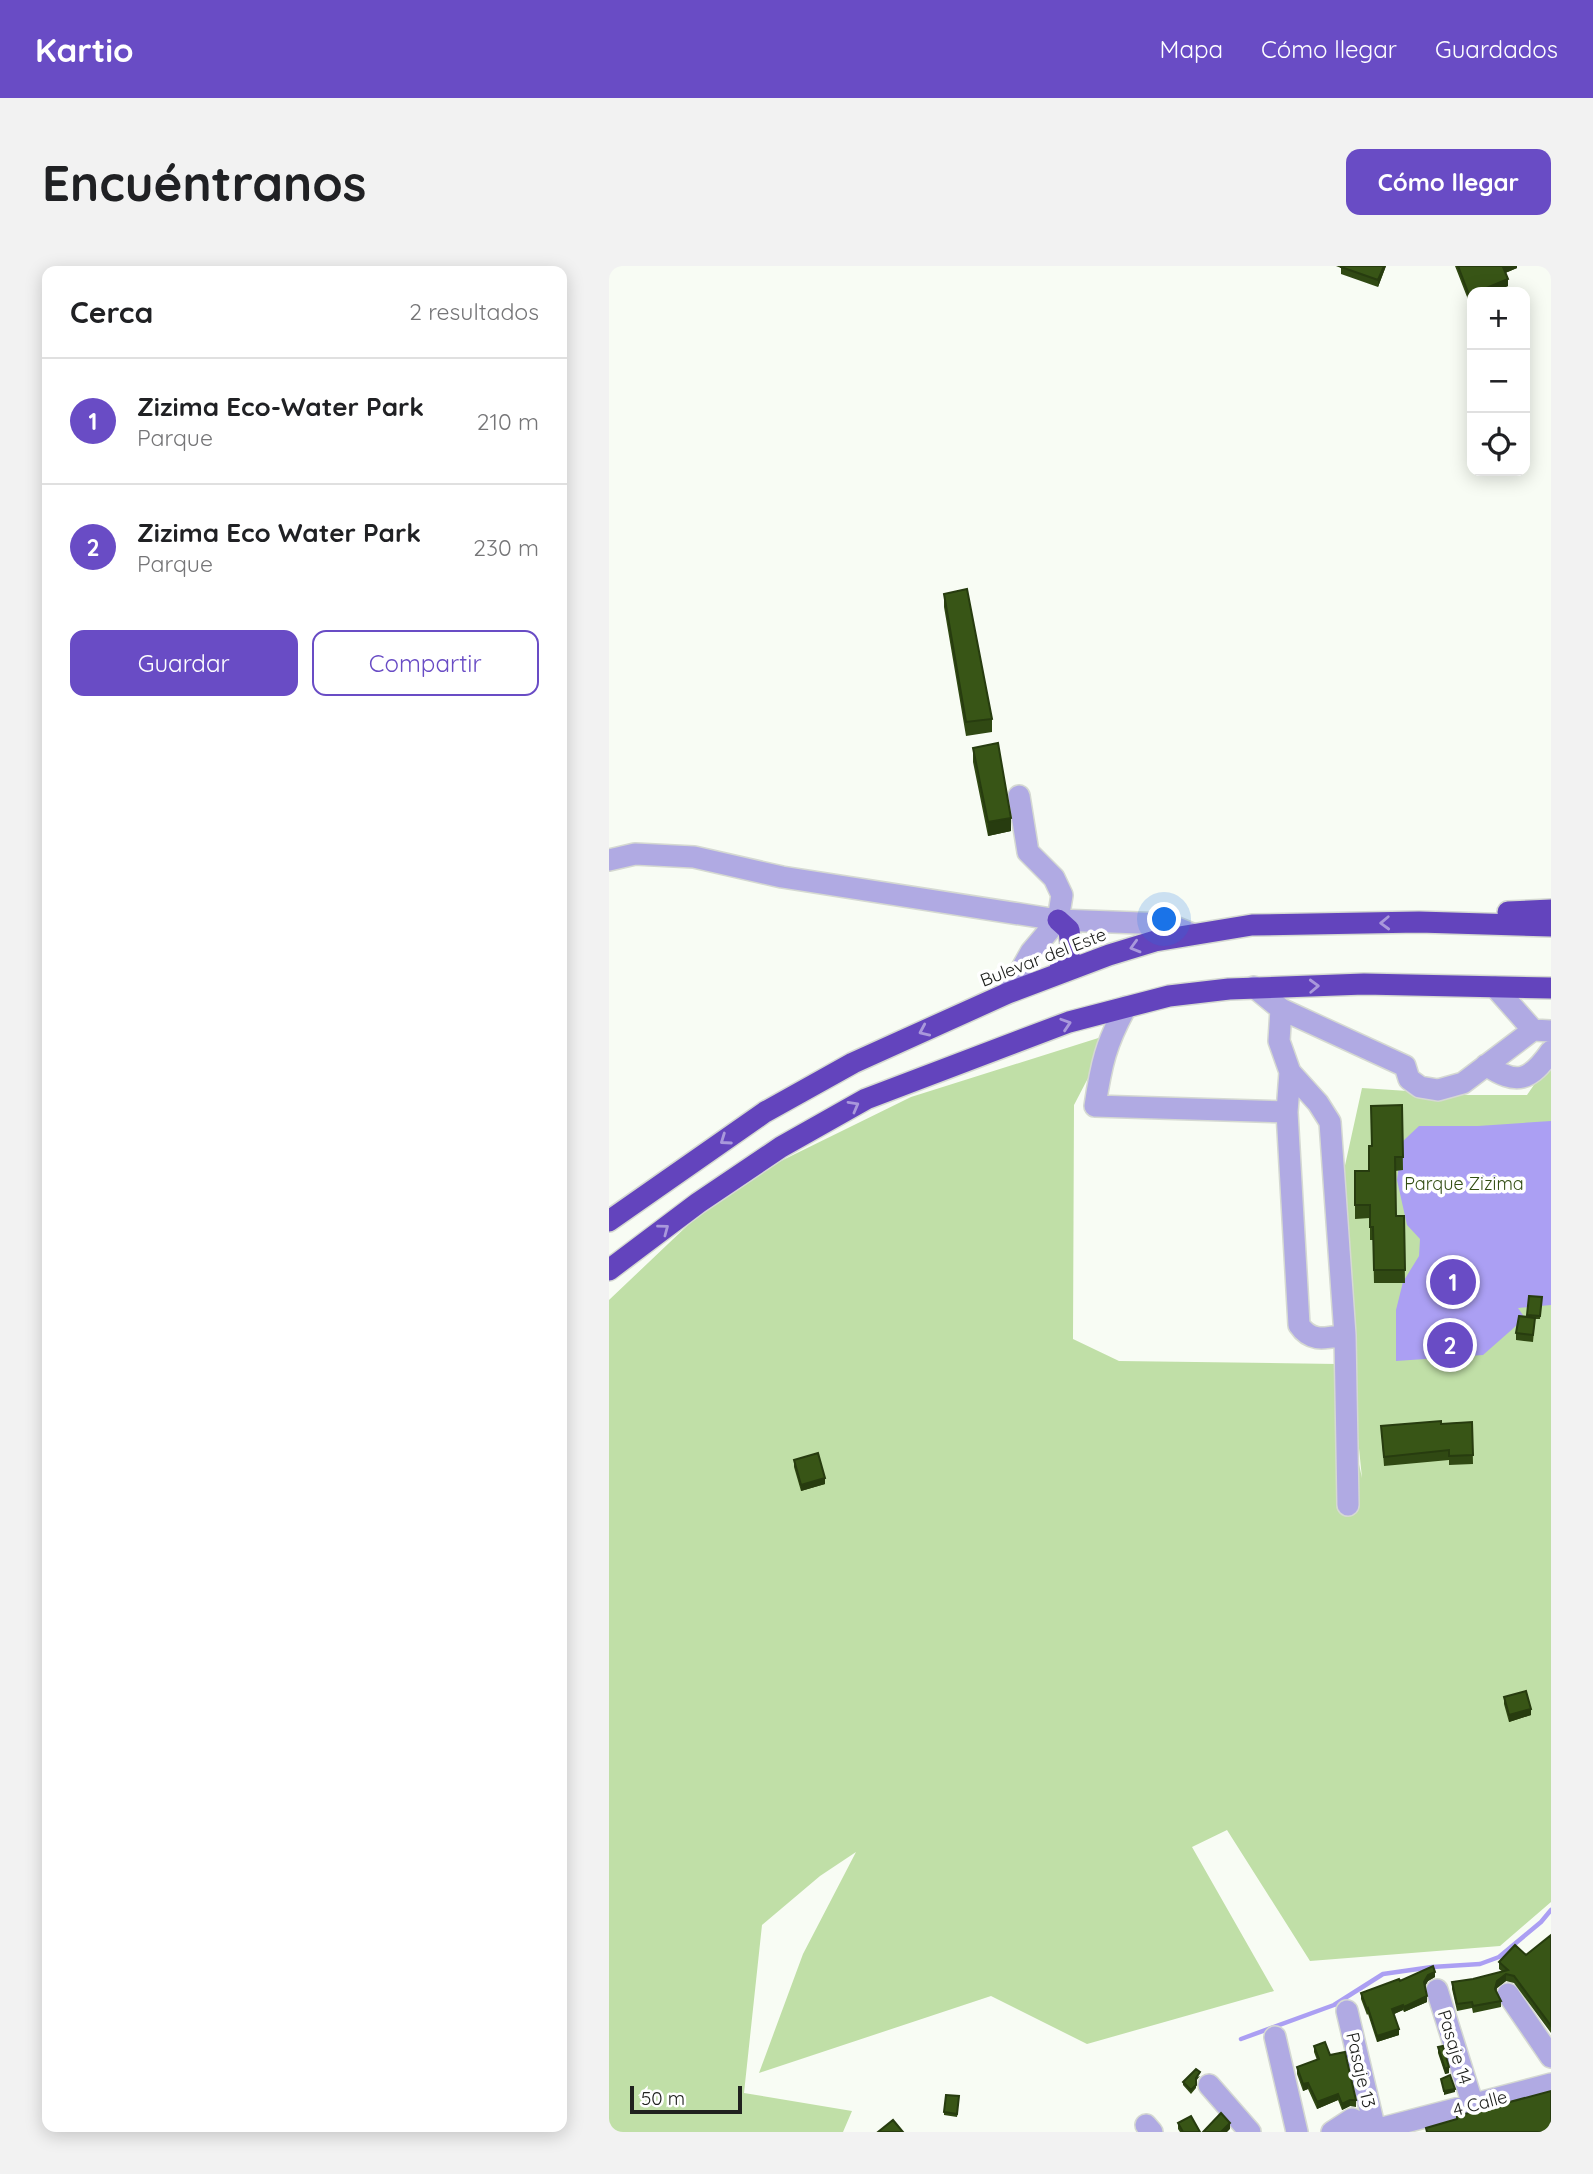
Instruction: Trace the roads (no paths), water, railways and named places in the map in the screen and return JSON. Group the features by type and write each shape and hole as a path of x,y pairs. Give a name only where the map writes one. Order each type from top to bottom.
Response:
{"highway":[{"path":"1419,922 1551,910"},
{"path":"1058,920 1069,930 1071,948 1058,973"},
{"name":"Bulevar del Este","path":"609,1221 765,1112 853,1063 1008,993 1109,955 1155,941 1252,925 1419,922 1551,926"},
{"path":"609,1270 698,1203 781,1147 866,1099 1069,1022 1169,996 1254,988 1364,984 1551,988"}],"street":[{"path":"1008,993 1031,952 1058,920 1062,895 1054,878 1028,852 1019,796"},
{"path":"609,860 635,854 694,857 782,877 1058,920 1167,924 1192,934"},
{"path":"1254,988 1281,1009 1405,1066 1409,1079 1420,1087 1438,1090 1463,1083 1486,1065 1542,1030 1495,987"},
{"path":"1126,1007 1106,1047 1095,1106 1287,1112"},
{"path":"1281,1009 1279,1041 1290,1072 1318,1103 1330,1122 1345,1335 1348,1505"},
{"path":"1486,1065 1510,1078 1522,1078 1539,1069 1551,1051"},
{"path":"1290,1072 1287,1112 1299,1325 1304,1333 1316,1340 1345,1335"},
{"name":"Pasaje 14","path":"1437,1990 1472,2105"},
{"path":"1508,1994 1551,2057"},
{"name":"Pasaje 13","path":"1347,2011 1375,2130"},
{"path":"1275,2036 1297,2132"},
{"name":"4 Calle","path":"1332,2132 1352,2119 1375,2130 1551,2084"},
{"path":"1209,2085 1250,2132"}],"waterway":[{"path":"1241,2039 1334,2005 1383,1974 1480,1964 1499,1957 1541,1922 1551,1910"}],"place":[{"name":"Zizima Eco-Water Park","path":"1453,1282"},
{"name":"Zizima Eco Water Park","path":"1450,1345"}],"park label":[{"name":"Parque Zizima","path":"1464,1183"}]}
